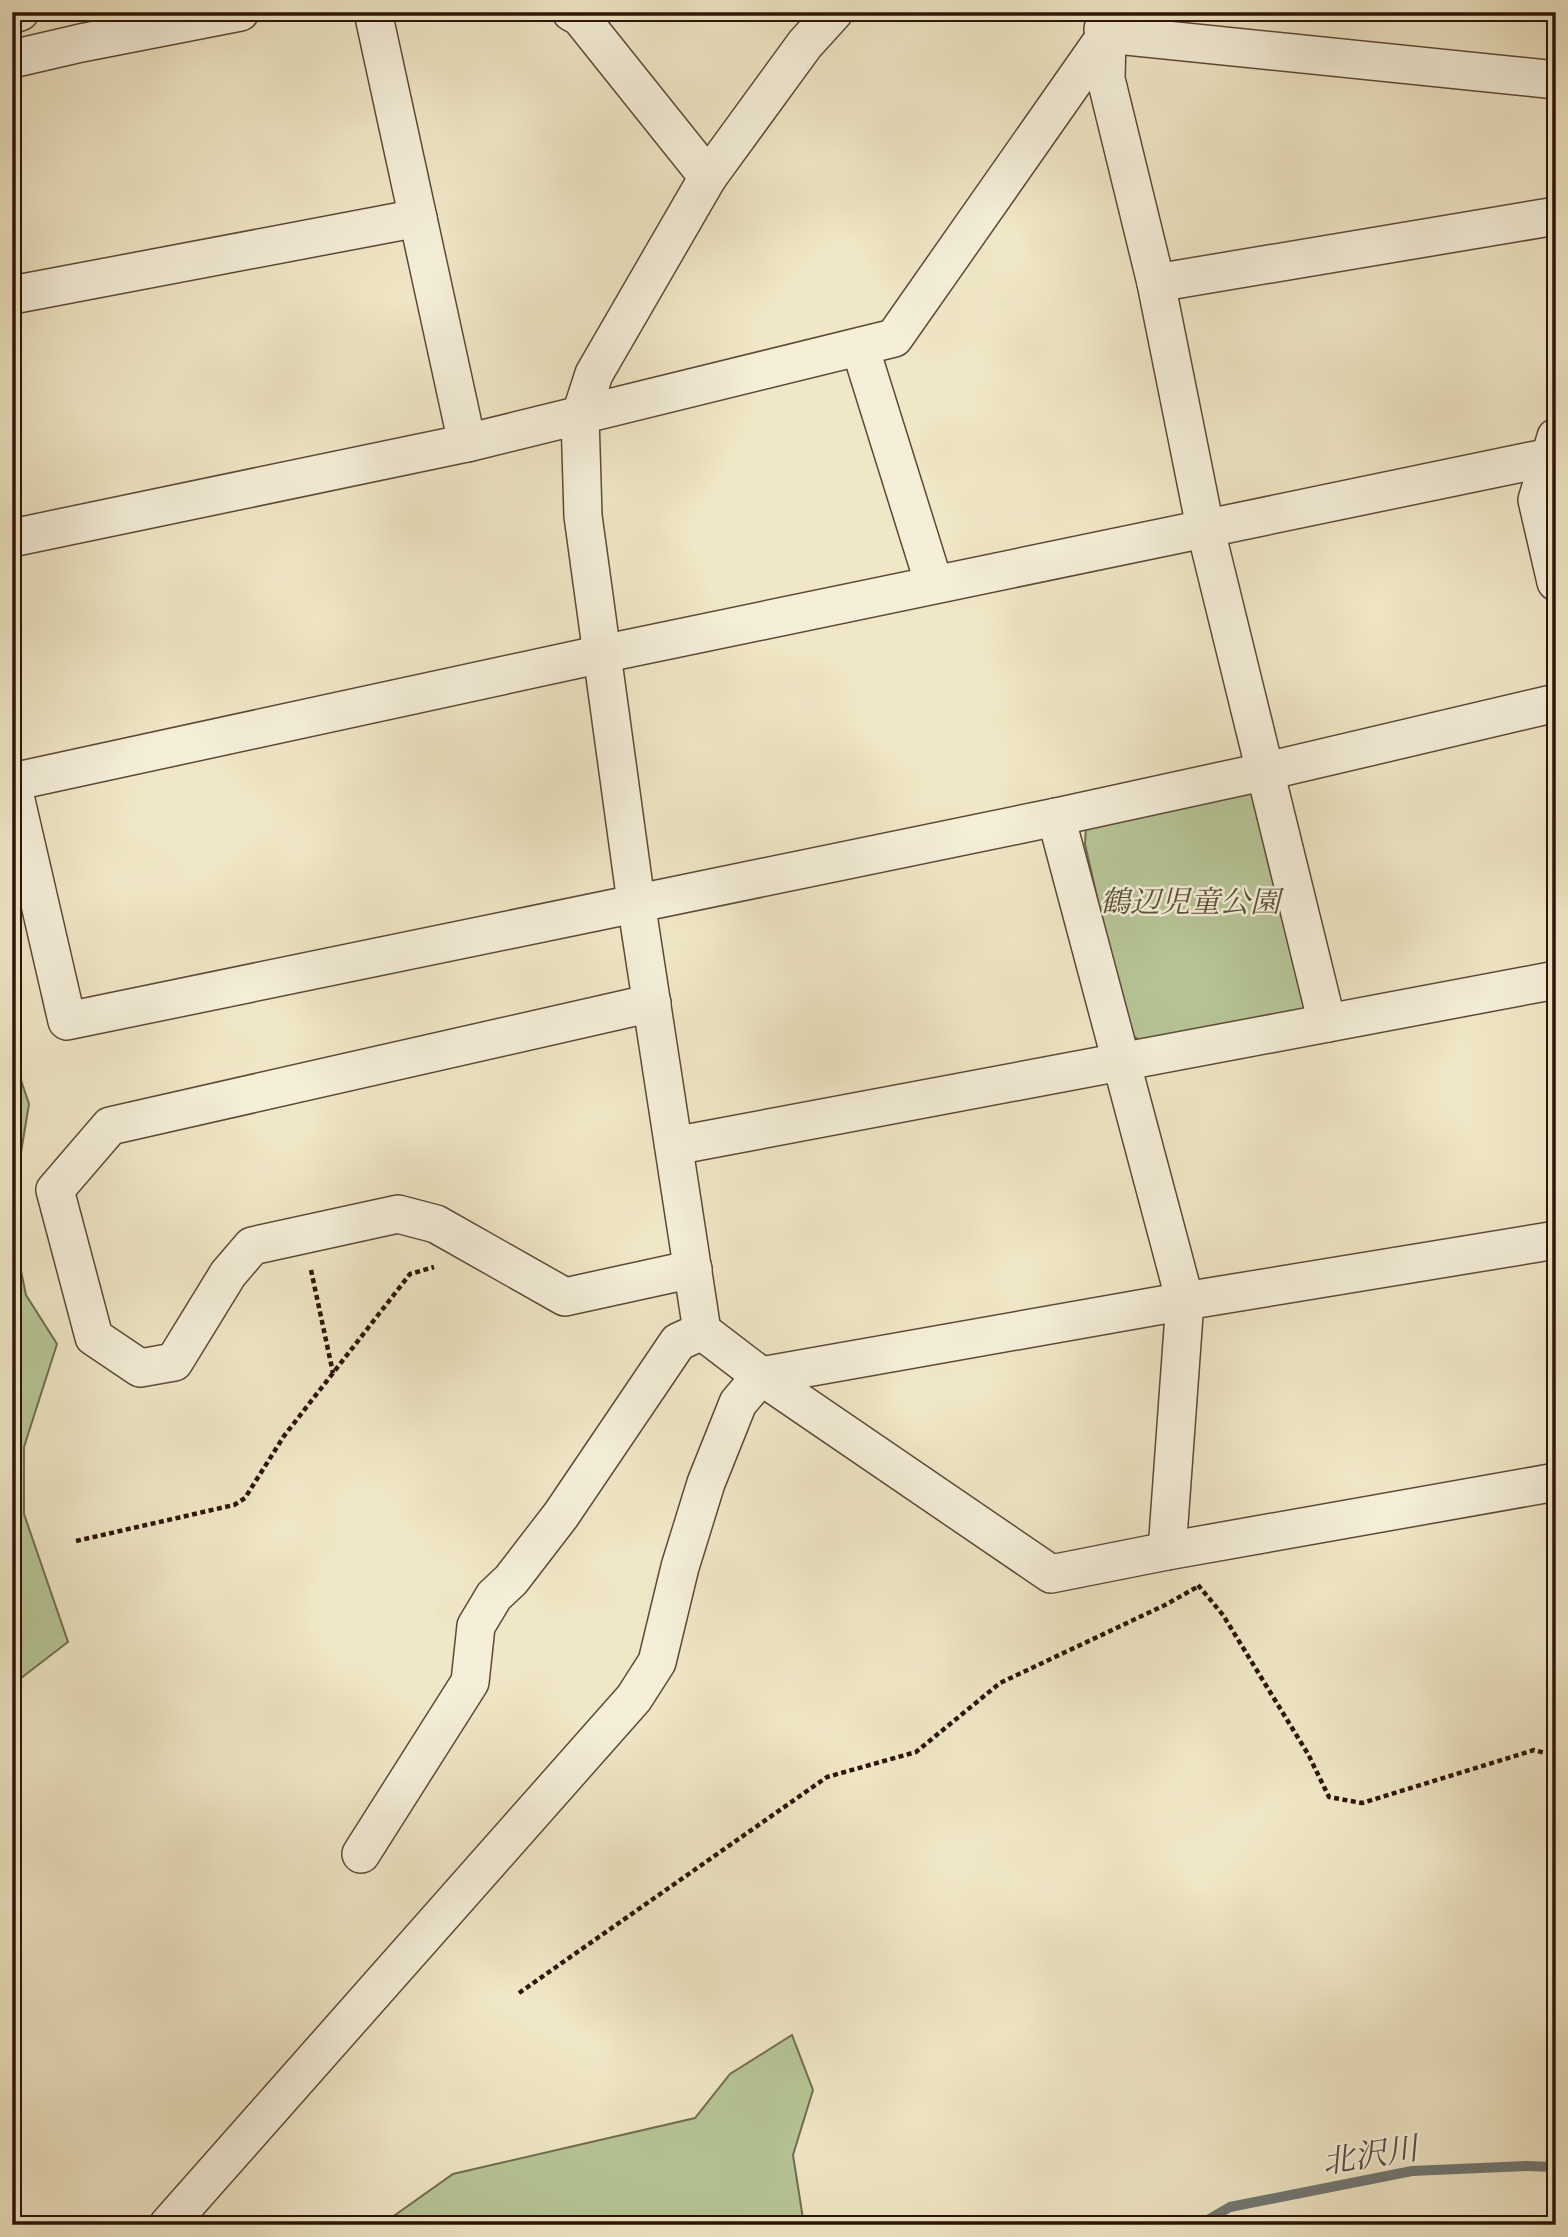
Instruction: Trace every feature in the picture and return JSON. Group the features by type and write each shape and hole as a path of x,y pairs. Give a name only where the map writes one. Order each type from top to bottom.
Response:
{"street":[{"path":"12,14 20,12"},
{"path":"12,59 240,12"},
{"path":"373,12 467,443"},
{"path":"571,12 580,17 708,177"},
{"path":"834,12 805,44 708,177 594,373 580,417 583,516 636,902 702,1331 761,1376 1051,1574 1556,1482"},
{"path":"1104,19 1556,80"},
{"path":"1104,19 1106,79 1156,283 1205,527 1327,1023"},
{"path":"12,538 467,443 894,338 1104,19"},
{"path":"1156,283 1556,216"},
{"path":"12,295 418,218"},
{"path":"860,347 934,584"},
{"path":"1556,582 1537,500 1553,447 1205,527 602,654 12,783 68,1021 1056,817 1556,703"},
{"path":"1056,817 1185,1301 1167,1551"},
{"path":"674,1146 1556,980"},
{"path":"652,1003 110,1126 55,1190 94,1337 140,1368 174,1362 228,1274 252,1246 398,1214 436,1224 565,1297 693,1269"},
{"path":"168,2225 634,1698 657,1662 680,1567 706,1483 738,1403 761,1376 1185,1301 1556,1240"},
{"path":"361,1854 470,1682 476,1626 494,1596 511,1580 561,1515 678,1342 702,1331"}],"path":[{"path":"303,1235 333,1373"},
{"path":"76,1541 234,1505 245,1498 284,1436 410,1274 464,1258 473,1245"},
{"path":"1167,1551 1223,1615 1308,1754 1329,1797 1363,1803 1534,1750 1556,1756"},
{"path":"519,1993 827,1777 916,1752 1000,1683 1165,1605 1199,1586"}],"green space":[{"name":"鶴辺児童公園","path":"1247,787 1260,796 1304,1008 1295,1018 1143,1042 1128,1033 1085,844 1086,825"},
{"path":"12,1071 20,1077 29,1104 12,1207"},
{"path":"12,1227 26,1295 57,1344 24,1447 24,1514 68,1642 12,1685"},
{"path":"792,2035 813,2090 793,2155 804,2225 381,2225 453,2174 695,2118 730,2074"}],"waterway":[{"name":"北沢川","path":"1199,2225 1230,2207 1412,2171 1556,2167"}]}
